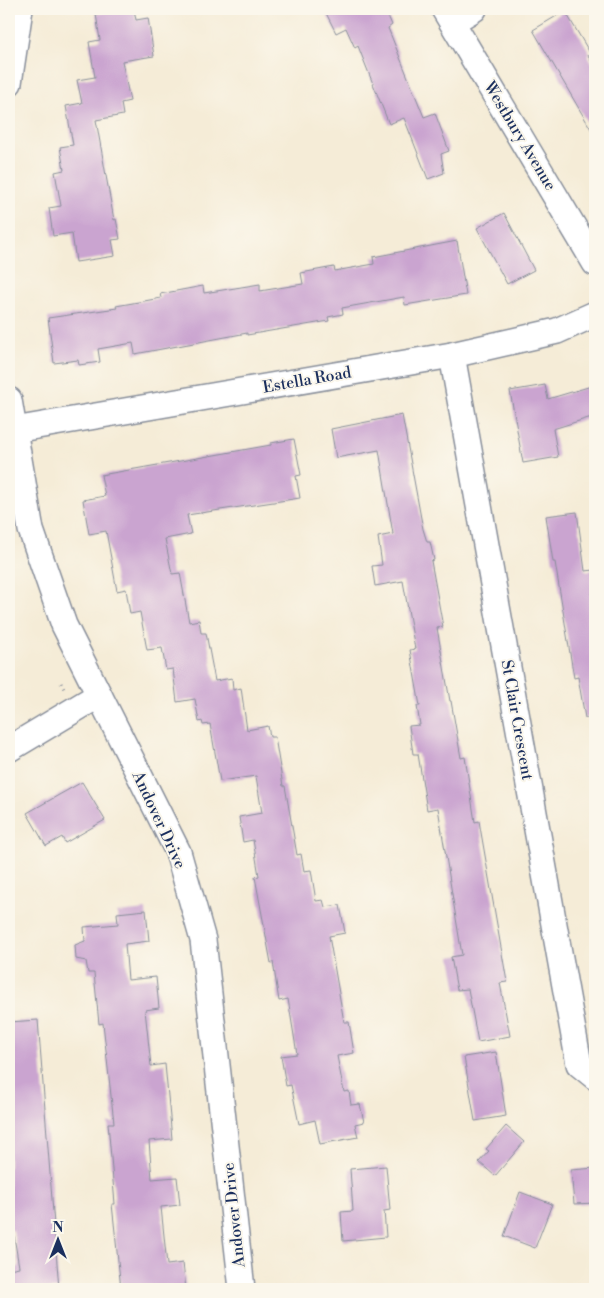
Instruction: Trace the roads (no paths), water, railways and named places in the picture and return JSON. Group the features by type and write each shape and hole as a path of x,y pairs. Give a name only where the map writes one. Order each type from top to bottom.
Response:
{"street":[{"path":"9,84 20,9"},
{"path":"448,15 474,9"},
{"name":"Westbury Avenue","path":"448,15 595,263"},
{"name":"Estella Road","path":"14,430 452,355 557,331 595,314"},
{"name":"St Clair Crescent","path":"452,355 579,1064 595,1077"},
{"name":"Andover Drive","path":"9,400 32,530 64,625 178,852 203,940 242,1289"},
{"path":"9,749 99,695"}]}
